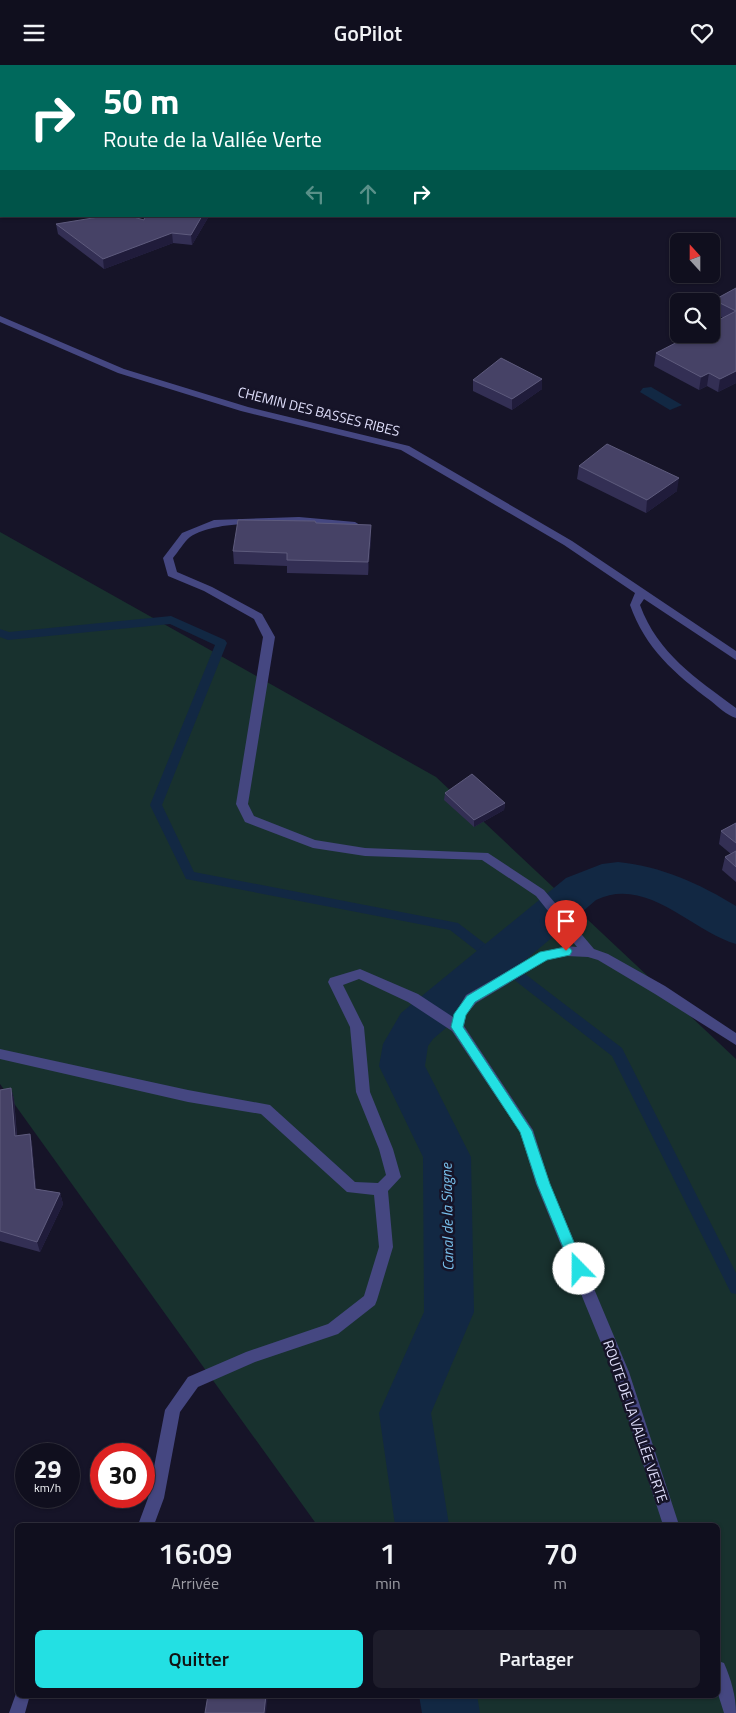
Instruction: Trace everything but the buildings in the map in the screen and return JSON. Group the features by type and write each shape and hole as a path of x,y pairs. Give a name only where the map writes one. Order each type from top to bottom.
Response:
{"street":[{"name":"CHEMIN DES BASSES RIBES","path":"0,319 121,371 245,409 405,448 568,543 736,655"},
{"path":"361,526 299,520 218,522 186,535 168,558 172,574 208,589 258,617 269,637 242,804 249,819 313,844 365,852 484,856 540,893 589,952"},
{"path":"641,593 635,605 638,618 651,640 674,667 736,714"},
{"path":"0,1055 188,1096 265,1109 352,1188 381,1189 394,1177 386,1149 364,1092 357,1027 335,982 360,975 413,998 457,1027 460,1014 471,999 544,956 566,951 589,952 603,957 660,990 736,1041"},
{"name":"ROUTE DE LA VALLÉE VERTE","path":"457,1027 526,1131 543,1184 621,1372 670,1523"},
{"path":"147,1523 156,1498 173,1409 193,1382 251,1357 333,1329 370,1301 386,1247 381,1189"},
{"path":"720,1675 732,1713"},
{"path":"18,1713 21,1698"}],"green space":[{"path":"0,532 436,777 736,1059 736,1713 453,1713 442,1698 720,1698 720,1523 316,1523 0,1084"}],"water":[{"path":"651,387 682,405 670,410 640,392 643,388"}],"waterway":[{"path":"0,633 8,636 171,620 221,643 156,805 190,876 454,926 617,1052 736,1288"},
{"name":"Canal de la Siagne","path":"422,1523 405,1413 449,1312 447,1157 402,1066 406,1044 417,1026 581,889 599,881 618,878 654,884 707,909 736,928"},
{"name":"Canal de la Siagne","path":"448,1698 451,1713"}],"route":[{"path":"566,951 544,956 471,999 460,1014 457,1027 526,1131 543,1184 579,1269"}]}
